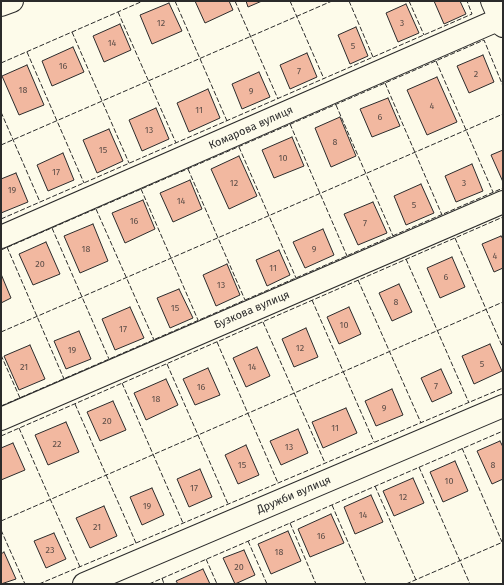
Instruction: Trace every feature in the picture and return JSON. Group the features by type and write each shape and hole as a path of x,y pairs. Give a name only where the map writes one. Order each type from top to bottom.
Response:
{"street":[{"path":"1,5 12,1"},
{"name":"Комарова вулиця","path":"1,237 498,15"},
{"name":"Бузкова вулиця","path":"1,419 503,202"},
{"name":"Дружби вулиця","path":"84,584 503,406"}],"building":[{"path":"195,1 229,1 233,10 205,23"},
{"path":"246,1 262,1 248,7"},
{"path":"434,1 460,1 466,14 444,24"},
{"path":"169,3 182,31 152,44 140,15"},
{"path":"406,4 419,33 398,42 386,13"},
{"path":"120,24 131,50 104,62 93,36"},
{"path":"356,27 368,56 350,64 338,35"},
{"path":"73,47 84,72 52,86 42,61"},
{"path":"307,53 317,77 290,89 280,65"},
{"path":"483,55 494,82 469,93 457,66"},
{"path":"27,65 44,105 19,115 2,76"},
{"path":"259,72 270,97 242,109 232,84"},
{"path":"437,77 457,122 427,135 407,90"},
{"path":"208,89 220,118 189,132 177,103"},
{"path":"388,98 400,126 372,137 360,109"},
{"path":"156,108 169,139 142,151 129,120"},
{"path":"340,117 356,156 331,167 315,128"},
{"path":"109,129 123,161 97,173 83,140"},
{"path":"292,137 304,166 274,178 262,150"},
{"path":"503,150 503,182 491,155"},
{"path":"63,153 74,180 48,191 37,165"},
{"path":"239,156 257,196 229,209 211,169"},
{"path":"472,164 483,191 456,202 445,176"},
{"path":"16,173 28,202 1,213 1,179"},
{"path":"190,180 202,209 173,222 160,193"},
{"path":"421,184 434,213 406,225 394,196"},
{"path":"143,200 155,229 125,243 112,213"},
{"path":"373,202 387,233 358,245 344,214"},
{"path":"93,224 108,261 80,273 64,236"},
{"path":"323,229 334,255 305,268 293,242"},
{"path":"501,236 503,239 503,268 494,272 482,244"},
{"path":"46,242 60,274 33,285 19,254"},
{"path":"279,250 290,275 267,286 256,260"},
{"path":"452,257 465,287 440,298 427,268"},
{"path":"227,264 240,295 216,306 203,275"},
{"path":"1,274 11,298 1,303"},
{"path":"399,284 412,312 392,321 379,293"},
{"path":"179,289 193,318 170,328 157,298"},
{"path":"130,307 144,338 115,350 102,319"},
{"path":"349,307 361,334 339,344 327,317"},
{"path":"306,328 318,357 294,367 282,339"},
{"path":"79,331 91,359 66,369 54,341"},
{"path":"490,344 502,371 474,384 462,356"},
{"path":"30,345 45,379 19,390 4,356"},
{"path":"257,347 270,376 246,387 233,358"},
{"path":"208,368 220,395 195,405 183,379"},
{"path":"441,369 452,393 432,402 421,378"},
{"path":"166,379 178,405 146,420 134,393"},
{"path":"392,389 403,415 376,426 365,401"},
{"path":"113,401 126,430 100,441 87,412"},
{"path":"346,408 357,433 323,448 312,422"},
{"path":"66,422 79,452 48,465 35,435"},
{"path":"298,429 308,453 281,465 270,441"},
{"path":"500,441 503,447 503,479 492,484 477,451"},
{"path":"13,443 25,470 1,480 1,448"},
{"path":"246,445 259,475 238,484 225,455"},
{"path":"455,461 468,491 443,502 430,472"},
{"path":"200,469 212,497 189,507 177,479"},
{"path":"413,478 424,503 394,516 383,491"},
{"path":"152,488 164,515 142,525 130,497"},
{"path":"371,495 383,522 355,534 344,507"},
{"path":"104,506 117,536 90,548 76,518"},
{"path":"331,514 344,543 310,557 298,529"},
{"path":"288,531 301,561 271,574 258,544"},
{"path":"54,533 66,559 46,568 34,541"},
{"path":"244,550 255,575 235,584 223,558"},
{"path":"4,552 16,579 1,584 1,554"},
{"path":"203,569 210,584 178,584 176,581"}],"fence":[{"path":"1,63 143,1"},
{"path":"175,1 227,121"},
{"path":"235,1 278,99"},
{"path":"290,1 324,79"},
{"path":"1,145 332,1"},
{"path":"349,1 373,57"},
{"path":"409,1 424,35"},
{"path":"1,219 472,14 467,1"},
{"path":"118,12 176,143"},
{"path":"72,32 129,163"},
{"path":"1,250 484,40 503,86"},
{"path":"27,52 84,183"},
{"path":"436,61 493,192"},
{"path":"385,83 442,215"},
{"path":"336,105 393,236"},
{"path":"1,112 40,202"},
{"path":"1,332 503,114"},
{"path":"290,124 347,256"},
{"path":"239,147 296,278"},
{"path":"188,169 245,300"},
{"path":"1,406 503,188"},
{"path":"141,189 198,320"},
{"path":"96,209 154,340"},
{"path":"1,436 503,217"},
{"path":"52,228 109,359"},
{"path":"455,238 503,348"},
{"path":"7,247 64,379"},
{"path":"406,259 469,403"},
{"path":"358,280 421,423"},
{"path":"312,300 374,442"},
{"path":"1,521 503,302"},
{"path":"263,322 325,463"},
{"path":"217,342 278,483"},
{"path":"1,355 20,398"},
{"path":"167,364 228,504"},
{"path":"122,383 183,523"},
{"path":"39,584 503,388"},
{"path":"75,404 136,543"},
{"path":"19,428 80,567"},
{"path":"149,584 503,431"},
{"path":"462,448 502,542"},
{"path":"419,467 470,584"},
{"path":"375,486 416,580"},
{"path":"332,505 366,584"},
{"path":"290,523 316,584"},
{"path":"1,530 25,584"},
{"path":"248,541 267,584"},
{"path":"406,584 503,542"},
{"path":"206,559 217,584"},
{"path":"162,578 164,584"}]}
